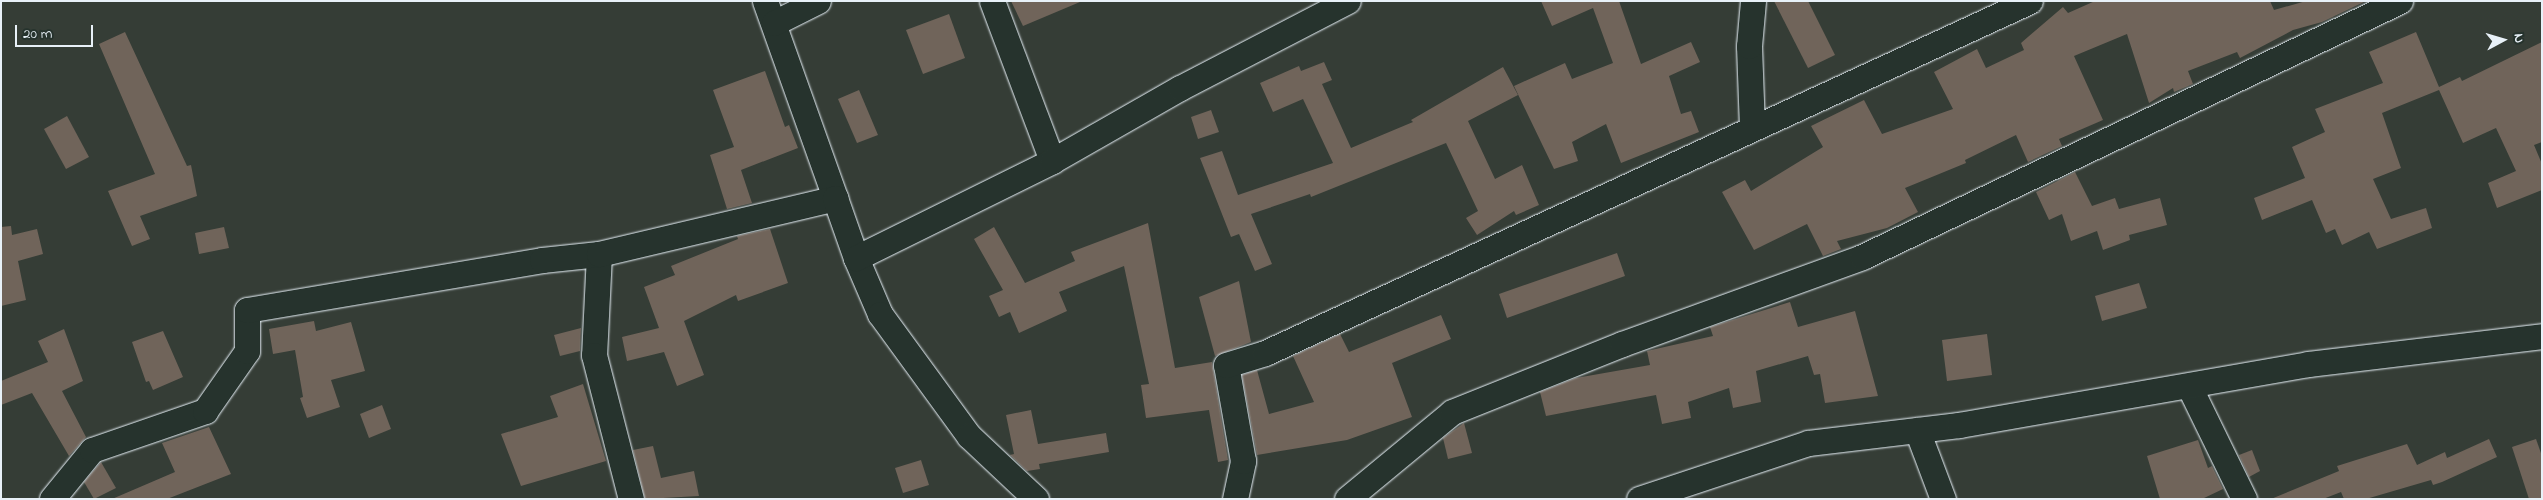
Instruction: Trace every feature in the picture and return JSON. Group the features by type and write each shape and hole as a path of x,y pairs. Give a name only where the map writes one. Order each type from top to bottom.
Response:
{"street":[{"path":"818,1 770,12 856,258 880,314 969,436 1036,499"},
{"path":"992,1 1052,161"},
{"path":"856,258 1052,161 1180,88 1348,1"},
{"path":"1752,128 1749,46 1753,1"},
{"path":"1235,499 1243,461 1226,365 1265,353 2030,1"},
{"path":"1347,499 1452,412 1622,344 1862,257 2318,44 2400,1"},
{"path":"52,499 92,450 205,411 247,351 247,310 542,260 599,254 835,198"},
{"path":"599,254 594,355 631,499"},
{"path":"1639,499 1808,443 1917,430 2189,386 2308,364 2542,336"},
{"path":"2189,386 2244,499"},
{"path":"1917,430 1943,499"}],"building":[{"path":"1011,1 1080,1 1080,2 1023,26"},
{"path":"1541,1 1619,1 1641,64 1691,42 1700,62 1669,76 1681,114 1691,111 1699,132 1621,163 1606,124 1572,142 1578,161 1554,169 1514,86 1565,63 1572,79 1613,63 1593,8 1552,26"},
{"path":"1774,1 1808,1 1835,55 1808,68"},
{"path":"2095,1 2270,1 2274,10 2306,1 2366,1 2322,22 2293,30 2240,58 2237,52 2188,71 2193,84 2174,92 2173,88 2149,103 2127,34 2074,56 2103,120 2059,139 2062,146 2028,162 2016,135 1965,160 1966,163 1905,188 1918,212 1887,228 1837,241 1841,249 1823,256 1807,224 1754,250 1722,192 1745,180 1751,191 1823,147 1811,126 1864,100 1882,134 1953,109 1934,72 1977,49 1986,68 2024,50 2021,43 2063,7 2068,13"},
{"path":"949,14 965,58 923,74 906,30"},
{"path":"125,32 187,166 191,165 197,196 140,216 150,239 132,246 108,191 155,174 99,44"},
{"path":"2416,32 2439,87 2460,77 2462,81 2542,42 2542,142 2534,145 2542,164 2542,190 2497,208 2488,183 2516,171 2496,128 2463,143 2439,90 2382,113 2401,168 2373,179 2391,219 2426,208 2432,228 2377,249 2369,232 2342,245 2335,229 2326,233 2312,200 2262,220 2254,198 2305,178 2292,147 2325,132 2315,109 2383,83 2369,52"},
{"path":"1324,62 1332,80 1322,84 1351,148 1413,122 1411,120 1503,67 1518,95 1468,121 1495,179 1522,165 1539,205 1516,215 1514,211 1477,235 1466,218 1478,211 1446,143 1311,197 1310,194 1251,214 1272,264 1255,271 1239,234 1231,237 1200,158 1222,151 1238,195 1333,163 1303,99 1273,112 1260,83 1299,66 1301,71"},
{"path":"765,71 785,127 789,125 798,148 741,170 752,203 727,209 710,155 734,147 713,90"},
{"path":"859,90 878,135 857,143 838,99"},
{"path":"1211,110 1219,132 1198,139 1191,117"},
{"path":"67,116 89,157 66,169 44,129"},
{"path":"2075,172 2092,206 2115,198 2119,209 2160,198 2167,225 2129,235 2130,240 2103,250 2097,231 2071,241 2062,214 2049,220 2036,192"},
{"path":"1148,223 1175,368 1212,362 1228,460 1218,462 1209,410 1146,418 1141,385 1149,384 1124,266 1059,292 1067,311 1019,333 1010,312 999,317 989,296 1003,290 974,239 994,227 1025,283 1075,261 1071,252"},
{"path":"11,226 12,235 37,229 43,254 18,261 26,300 1,306 1,227"},
{"path":"224,227 229,248 199,254 195,233"},
{"path":"770,229 788,283 738,301 736,295 684,321 704,375 677,386 664,352 627,361 622,337 659,328 644,287 675,275 671,266 738,239 737,236"},
{"path":"1617,253 1625,276 1507,318 1499,294"},
{"path":"1239,281 1251,342 1215,356 1199,297"},
{"path":"2139,283 2147,308 2102,321 2095,296"},
{"path":"1790,302 1798,327 1855,311 1878,396 1825,403 1820,374 1814,375 1808,356 1756,371 1761,402 1733,408 1729,388 1688,402 1691,418 1662,424 1656,395 1546,416 1540,392 1576,378 1650,365 1647,351 1713,336 1710,327"},
{"path":"1441,315 1451,339 1392,363 1412,417 1347,440 1257,455 1242,375 1257,370 1269,414 1314,402 1293,356 1340,334 1349,352"},
{"path":"314,321 316,331 351,322 365,371 331,380 340,407 307,418 300,398 303,397 295,350 273,354 269,329"},
{"path":"581,328 580,351 560,356 554,335"},
{"path":"64,329 83,381 62,391 86,437 69,456 32,393 1,405 1,381 48,362 38,341"},
{"path":"163,331 183,377 153,390 149,381 146,382 132,342"},
{"path":"1987,334 1992,375 1947,381 1942,340"},
{"path":"583,384 606,461 521,486 501,434 558,417 550,396"},
{"path":"382,405 391,429 369,438 360,414"},
{"path":"1031,410 1038,444 1106,433 1109,452 1039,464 1040,469 1027,471 1010,455 1014,454 1006,415"},
{"path":"1464,423 1472,453 1448,459 1443,438"},
{"path":"209,427 231,474 167,499 112,499 175,472 162,443"},
{"path":"2489,439 2497,457 2433,485 2431,480 2366,499 2344,499 2341,492 2323,499 2271,499 2339,471 2337,466 2407,444 2417,465 2445,452 2447,458"},
{"path":"2536,439 2542,456 2542,499 2529,499 2512,447"},
{"path":"2198,440 2208,468 2212,466 2223,489 2202,499 2160,499 2147,456"},
{"path":"653,446 661,478 694,471 699,496 645,499 633,450"},
{"path":"2252,450 2260,471 2249,477 2239,455"},
{"path":"921,460 929,485 903,493 895,468"},
{"path":"101,462 116,488 94,499 84,482"}]}
